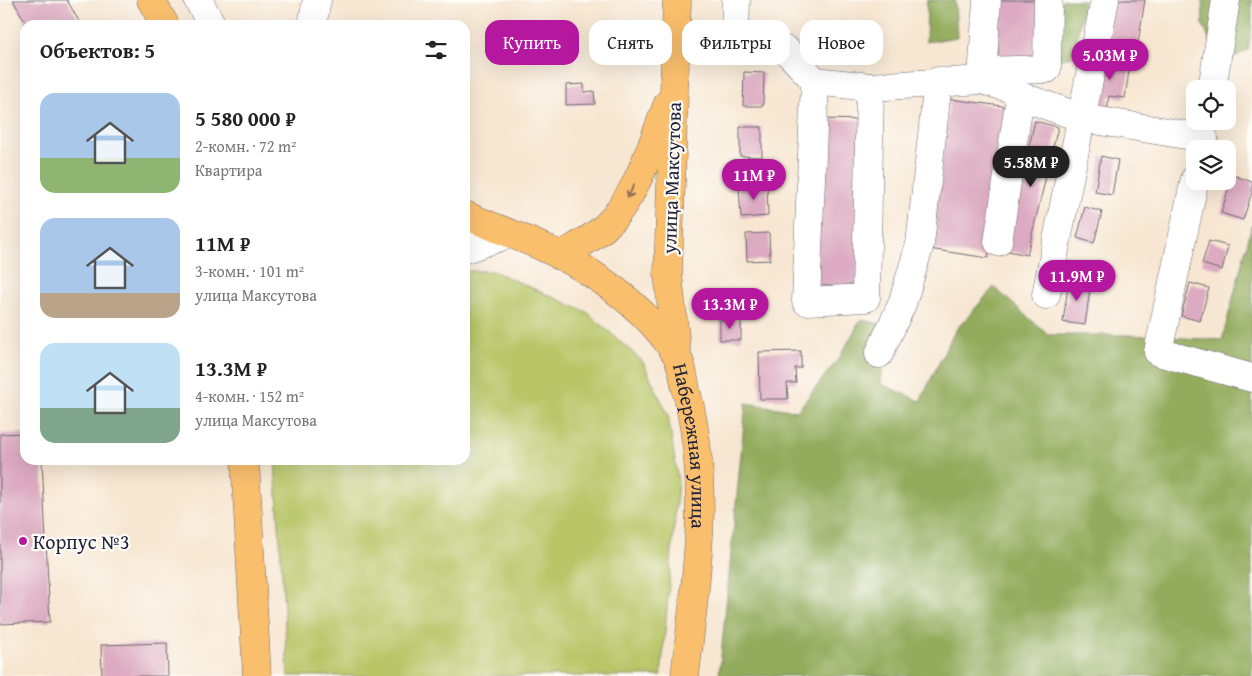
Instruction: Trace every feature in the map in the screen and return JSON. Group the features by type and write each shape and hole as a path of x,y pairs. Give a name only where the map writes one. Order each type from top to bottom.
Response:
{"main road":[{"path":"151,0 162,20"},
{"name":"улица Максутова","path":"677,0 668,274 677,356"},
{"path":"560,256 587,241 606,226 629,198 674,88"},
{"name":"Набережная улица","path":"470,217 560,256 590,272 631,302 648,318 677,356 697,440 701,485 700,531 684,676"},
{"path":"245,465 257,676"}],"street":[{"path":"198,0 209,20"},
{"path":"313,20 317,0"},
{"path":"736,0 735,37 786,50 815,81 870,87 1047,69 1048,0"},
{"path":"983,76 987,0"},
{"path":"1046,295 1105,0"},
{"path":"1213,80 1226,0"},
{"path":"983,76 1009,88 1020,96 1082,118 1204,136"},
{"path":"815,81 806,300 866,298 870,87"},
{"path":"879,354 902,304 920,244 938,81"},
{"path":"998,242 1020,96"},
{"path":"1193,190 1158,352 1252,378"},
{"path":"470,248 509,234"}],"green space":[{"path":"927,0 955,0 957,37 926,42"},
{"path":"1062,0 1084,0 1074,55 1053,62"},
{"path":"1202,0 1252,0 1252,27 1248,50 1220,64 1203,25"},
{"path":"1252,225 1252,676 719,676 746,403 797,411 839,358 861,319 887,326 881,384 920,401 955,331 994,287 1048,335 1130,335 1222,340"},
{"path":"470,271 493,271 587,312 643,362 668,415 678,481 661,676 288,676 275,465 470,465"}],"building":[{"path":"13,0 67,0 78,20 24,20"},
{"path":"998,0 1039,0 1039,62 998,62"},
{"path":"1110,0 1145,0 1138,43 1104,37"},
{"path":"1101,51 1121,54 1120,63 1130,64 1125,98 1109,96 1107,115 1092,113"},
{"path":"744,72 764,73 763,106 743,106"},
{"path":"584,84 584,92 594,91 595,104 566,105 566,85"},
{"path":"950,99 1009,107 988,258 929,249"},
{"path":"821,119 863,120 858,289 816,287"},
{"path":"1035,121 1058,127 1027,255 1004,250"},
{"path":"740,127 762,127 762,157 740,156"},
{"path":"1101,156 1118,160 1112,195 1095,192"},
{"path":"1236,176 1252,182 1252,192 1243,220 1221,213 1228,190 1236,190"},
{"path":"767,184 768,216 741,218 739,185"},
{"path":"1085,207 1102,212 1094,243 1077,238"},
{"path":"769,233 770,260 747,261 746,234"},
{"path":"1209,241 1228,246 1222,270 1202,264"},
{"path":"1069,279 1091,282 1085,325 1063,322"},
{"path":"1190,283 1209,288 1200,321 1181,316"},
{"path":"720,320 741,320 741,340 720,340"},
{"path":"801,351 801,368 795,368 796,383 787,383 788,399 760,399 759,352"},
{"name":"Корпус №3","path":"20,433 20,465 42,465 50,622 0,624 0,434"},
{"path":"167,643 168,676 102,676 101,645"}],"place":[{"name":"Корпус №3","path":"23,541"}]}
